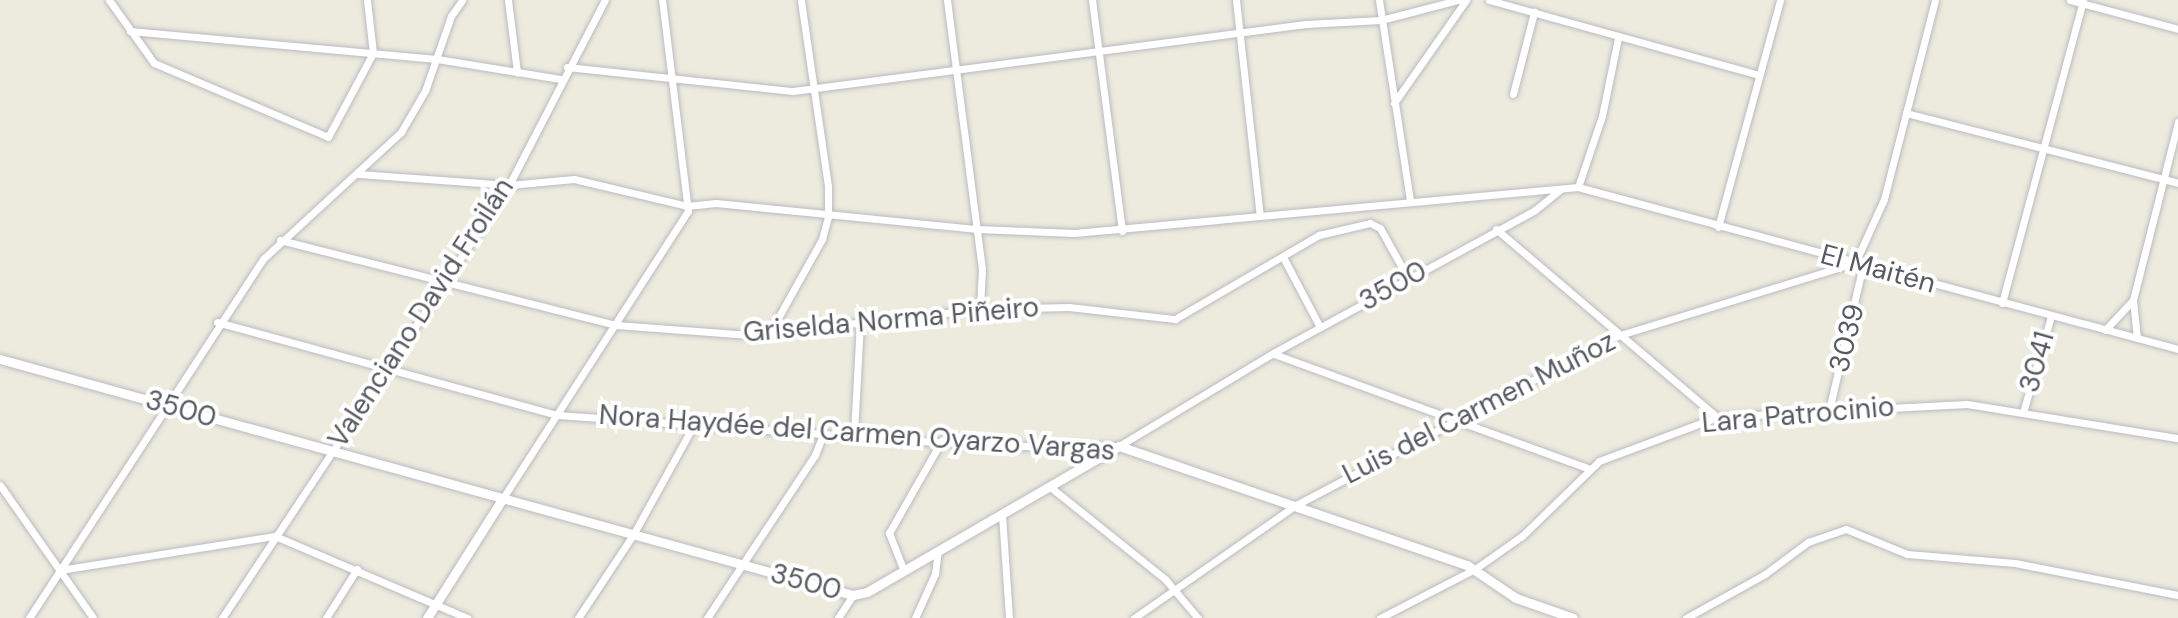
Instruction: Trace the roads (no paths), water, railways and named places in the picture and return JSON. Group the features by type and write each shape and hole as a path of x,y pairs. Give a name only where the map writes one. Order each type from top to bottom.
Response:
{"street":[{"path":"109,0 154,63 328,137 373,53 367,0"},
{"path":"29,618 217,322 280,240 359,174 401,132 462,0"},
{"path":"508,0 517,72"},
{"name":"Valenciano David Froilán","path":"222,618 386,366 509,185 560,79 605,0"},
{"path":"427,618 685,220 687,206 662,0 669,0"},
{"path":"769,334 822,239 828,217 801,0"},
{"path":"947,0 978,229 983,285 980,309"},
{"path":"1092,0 1122,231"},
{"path":"1236,0 1260,216"},
{"path":"1379,0 1410,201"},
{"path":"567,67 813,90 1381,20 1458,0"},
{"path":"1393,103 1466,0"},
{"path":"1489,0 1756,74"},
{"path":"1718,227 1756,74 1780,0"},
{"name":"3039","path":"1829,410 1859,264 1884,199 1935,0"},
{"path":"2070,0 2178,29"},
{"path":"2002,303 2083,2"},
{"path":"1513,94 1534,12"},
{"path":"130,31 437,59 560,79"},
{"path":"1578,187 1602,116 1618,38"},
{"path":"1906,113 2178,183"},
{"path":"2137,338 2133,300 2178,122"},
{"path":"359,174 509,185 574,179 687,206 716,203 828,217 978,229 1122,231 1410,201 1560,190"},
{"name":"3500","path":"0,359 853,595 904,571 1002,515 1273,353 1546,203 1560,190 1578,187"},
{"name":"El Maitén","path":"1578,187 2178,349"},
{"path":"1327,211 1329,231"},
{"name":"Griselda Norma Piñeiro","path":"280,240 440,285 616,325 769,334 980,309 1069,307 1175,319 1329,231 1377,224 1408,278"},
{"path":"1496,229 1617,336 1717,417"},
{"path":"1284,259 1320,327"},
{"name":"Luis del Carmen Muñoz","path":"1134,618 1296,505 1617,336 1859,264"},
{"path":"2105,330 2133,300"},
{"name":"3041","path":"2024,409 2051,316"},
{"name":"Nora Haydée del Carmen Oyarzo Vargas","path":"217,322 558,415 696,421 995,446 1119,446 1475,569 1516,598 1573,618"},
{"path":"854,433 860,322"},
{"path":"1273,353 1587,468"},
{"name":"Lara Patrocinio","path":"1380,618 1475,569 1535,527 1587,468 1717,417 1967,404 2024,409 2178,438"},
{"path":"578,618 633,535 696,421"},
{"path":"707,618 815,455 823,434"},
{"path":"904,571 889,533 942,440"},
{"path":"0,485 93,618"},
{"path":"1049,486 1175,588 1198,618"},
{"path":"1002,515 1009,618"},
{"path":"1686,618 1823,534 1846,529 1907,554 2015,563 2178,595"},
{"path":"60,570 275,536 467,618"},
{"path":"915,618 935,574 938,551"},
{"path":"326,618 357,569"},
{"path":"838,618 853,595"}]}
